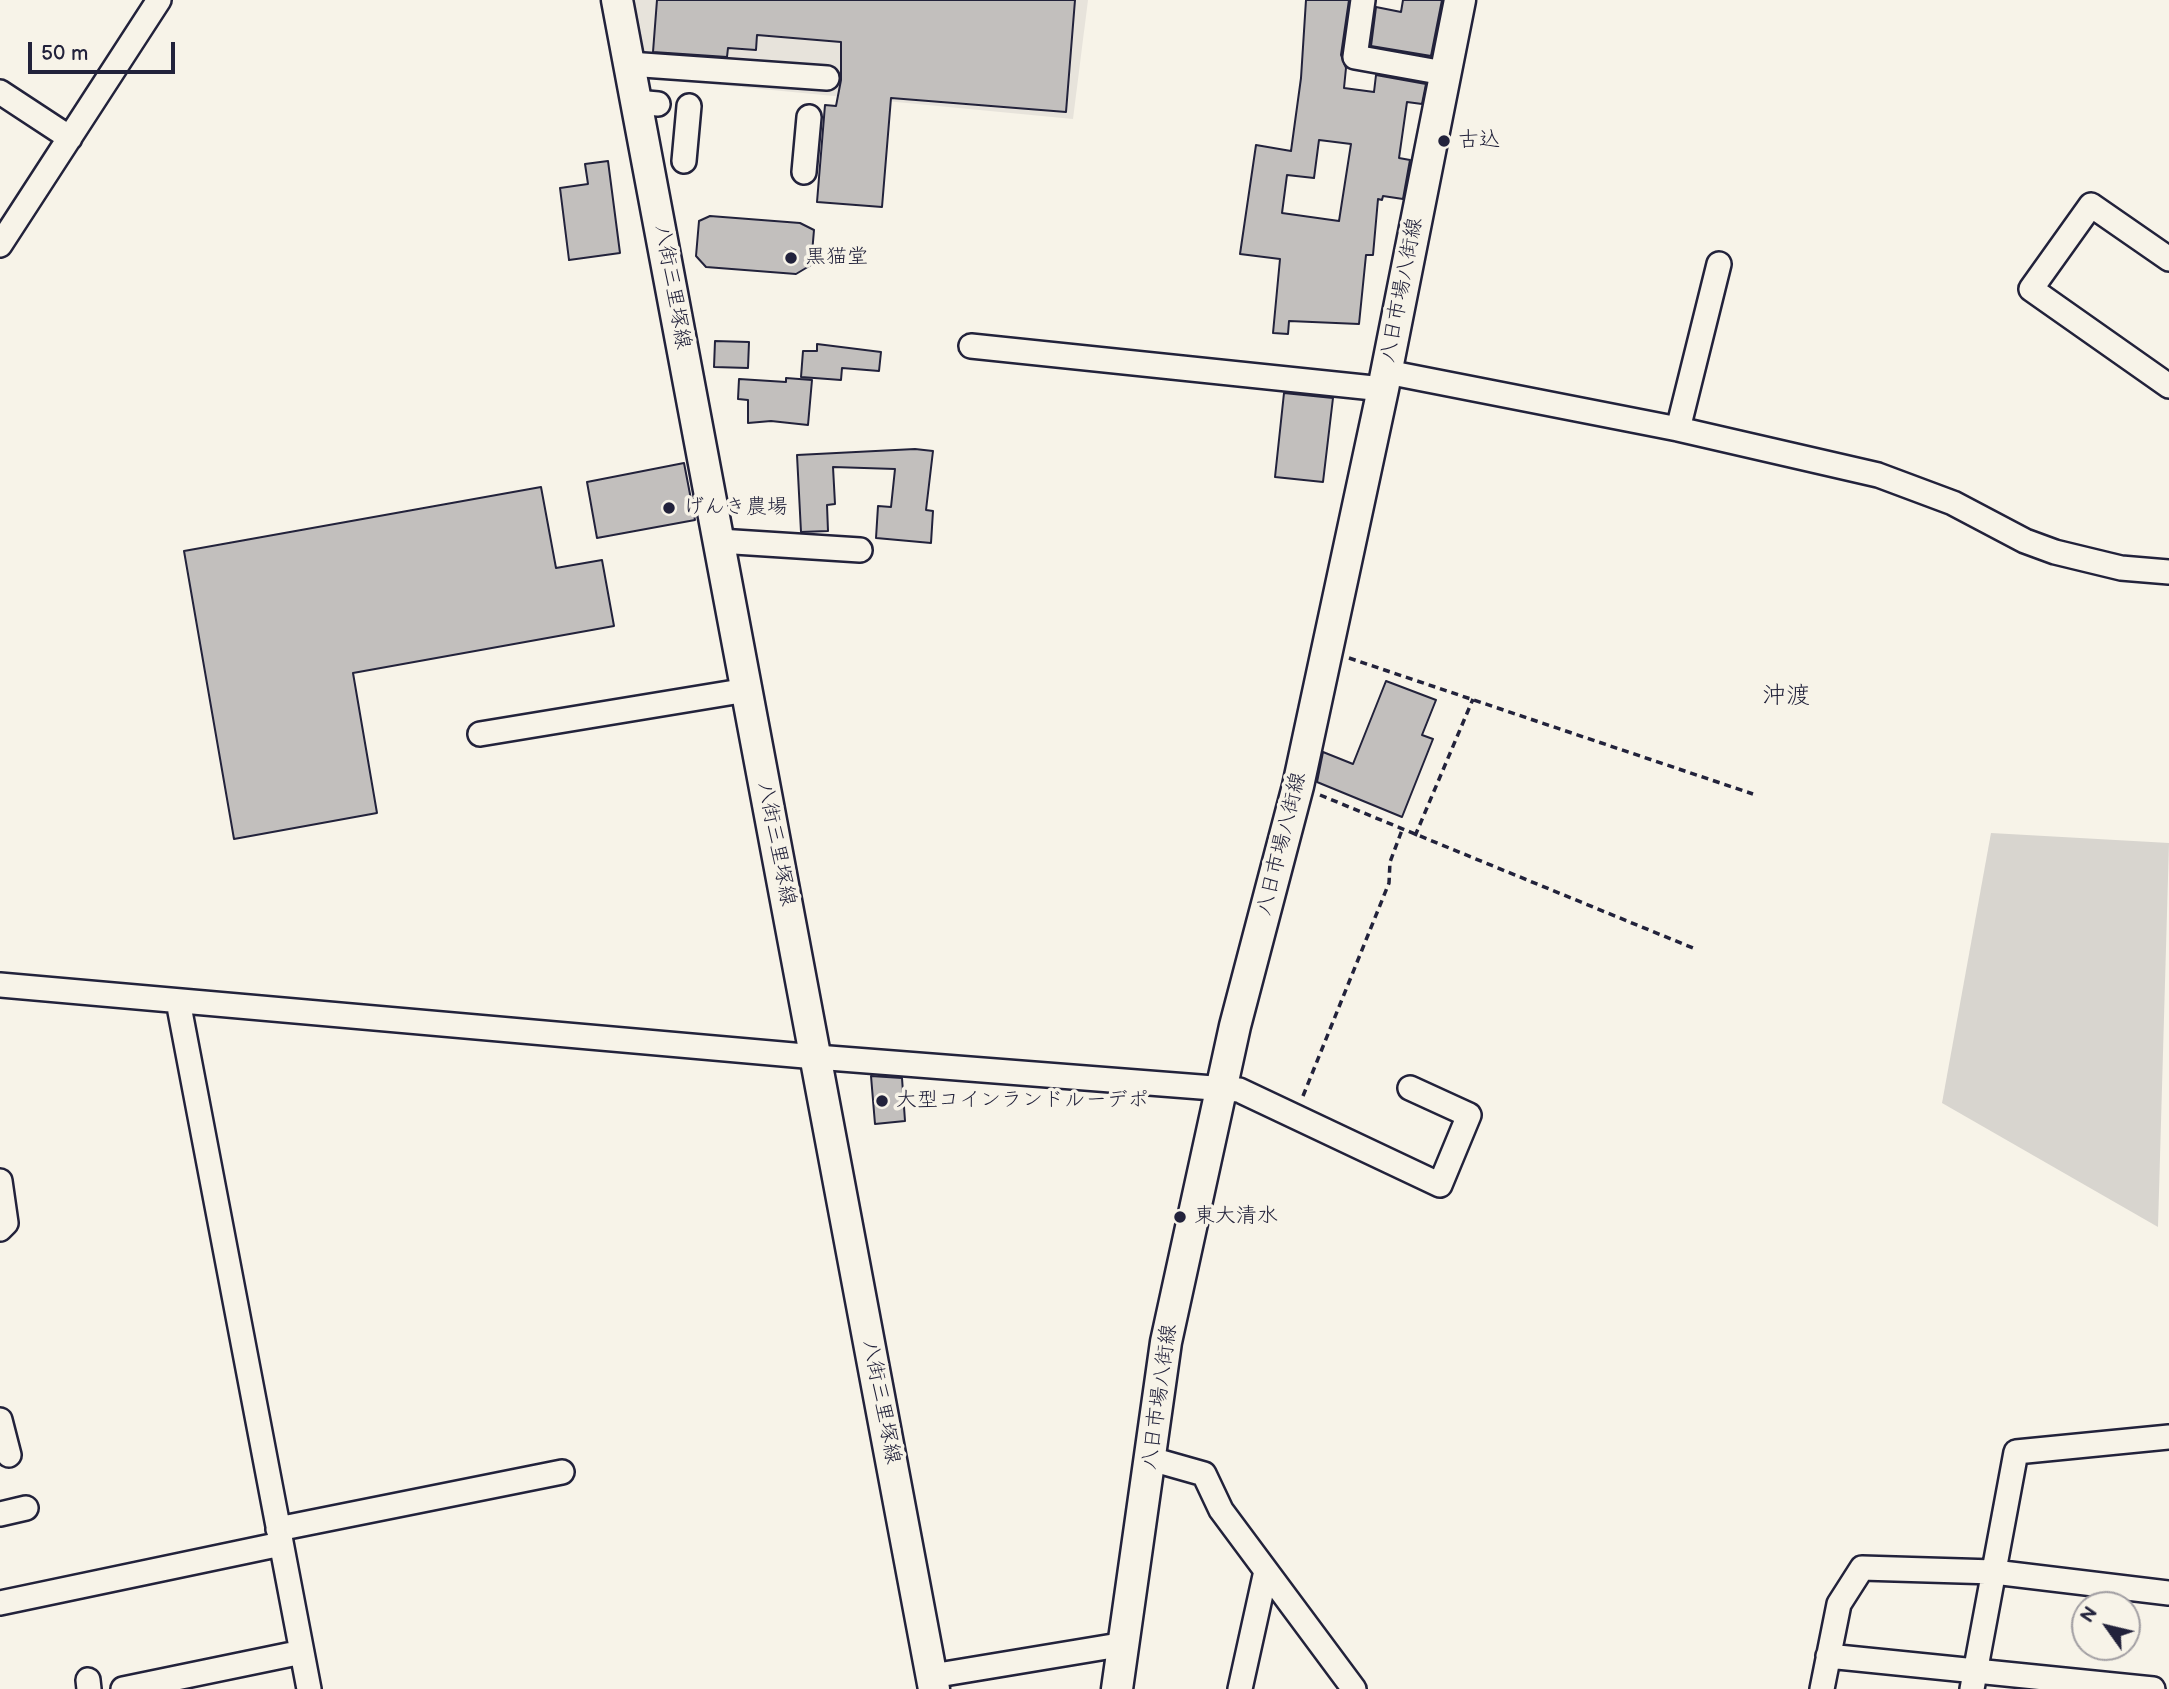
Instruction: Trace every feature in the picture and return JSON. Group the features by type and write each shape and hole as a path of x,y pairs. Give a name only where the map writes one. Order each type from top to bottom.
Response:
{"main road":[{"name":"八街三里塚線","path":"617,0 629,64 647,103 667,160 719,541 933,1682"},
{"name":"八日市場八街線","path":"1117,1689 1166,1342 1222,1089 1298,786 1385,380 1460,0"}],"street":[{"path":"0,245 159,0"},
{"path":"1363,0 1354,57 1444,73"},
{"path":"629,64 827,78"},
{"path":"0,92 70,138"},
{"path":"667,160 689,106"},
{"path":"804,172 809,117"},
{"path":"2169,259 2091,205 2031,289 2169,386"},
{"path":"1678,429 1719,264"},
{"path":"971,346 1385,380 1678,429 1878,475 1953,503 2025,541 2055,552 2121,568 2169,572"},
{"path":"719,541 860,550"},
{"path":"480,734 747,690"},
{"path":"0,985 1239,1090 1440,1185 1469,1115 1410,1088"},
{"path":"178,1001 309,1689"},
{"path":"0,1181 6,1223 0,1229"},
{"path":"0,1420 9,1455"},
{"path":"1973,1680 2016,1452 2169,1437"},
{"path":"1151,1459 1204,1474 1221,1510 1354,1689"},
{"path":"0,1603 562,1472"},
{"path":"0,1514 26,1508"},
{"path":"1822,1689 1839,1604 1862,1568 1994,1572 2169,1593"},
{"path":"1240,1689 1266,1571"},
{"path":"933,1682 1125,1644"},
{"path":"123,1689 302,1652"},
{"path":"1828,1656 1973,1680 2153,1689"}],"path":[{"path":"1326,652 1753,794"},
{"path":"1415,836 1473,699"},
{"path":"1298,786 1693,948"},
{"path":"1294,1116 1389,883 1390,862 1402,830"}],"shaded area":[{"path":"632,0 1088,0 1073,119 647,78"},
{"path":"1991,833 2169,843 2158,1227 1942,1103"}],"building":[{"path":"657,0 1075,0 1066,112 891,98 882,207 817,202 825,105 836,106 841,80 841,42 757,35 756,50 728,48 727,57 653,52"},
{"path":"1306,0 1349,0 1341,55 1346,68 1344,88 1374,92 1376,75 1426,84 1422,104 1407,102 1399,158 1410,160 1403,199 1383,196 1382,200 1378,199 1373,255 1366,255 1359,324 1289,321 1288,334 1273,333 1280,259 1240,254 1256,145 1291,151 1301,78","holes":["1319,140 1351,144 1339,221 1282,213 1287,175 1314,178"]},
{"path":"1403,0 1442,0 1431,56 1371,46 1376,7 1401,12"},
{"path":"608,161 620,253 569,260 560,188 588,184 585,164"},
{"path":"710,216 800,223 814,230 811,265 796,274 706,267 696,256 699,221"},
{"path":"715,341 749,342 748,368 714,367"},
{"path":"817,344 881,352 879,371 842,368 841,380 801,377 803,351 817,351"},
{"path":"786,378 812,380 808,425 771,421 748,423 748,400 738,399 739,379 786,382"},
{"path":"1284,393 1333,398 1323,482 1275,477"},
{"path":"915,449 933,451 926,510 933,511 931,543 876,538 878,506 891,507 895,469 833,467 835,504 827,505 828,531 801,532 797,455"},
{"path":"684,463 695,520 597,538 587,482"},
{"path":"541,487 556,568 602,560 614,626 353,673 377,813 234,839 184,551"},
{"path":"1386,681 1436,700 1422,735 1433,739 1402,817 1317,782 1323,752 1353,764"},
{"path":"871,1076 902,1078 905,1121 875,1124"}],"place":[{"name":"古込","path":"1444,141"},
{"name":"黒猫堂","path":"791,258"},
{"name":"げんき農場","path":"669,508"},
{"name":"大型コインランドルーデポ","path":"882,1101"},
{"name":"東大清水","path":"1180,1217"}],"district":[{"name":"沖渡","path":"1786,697"}]}
